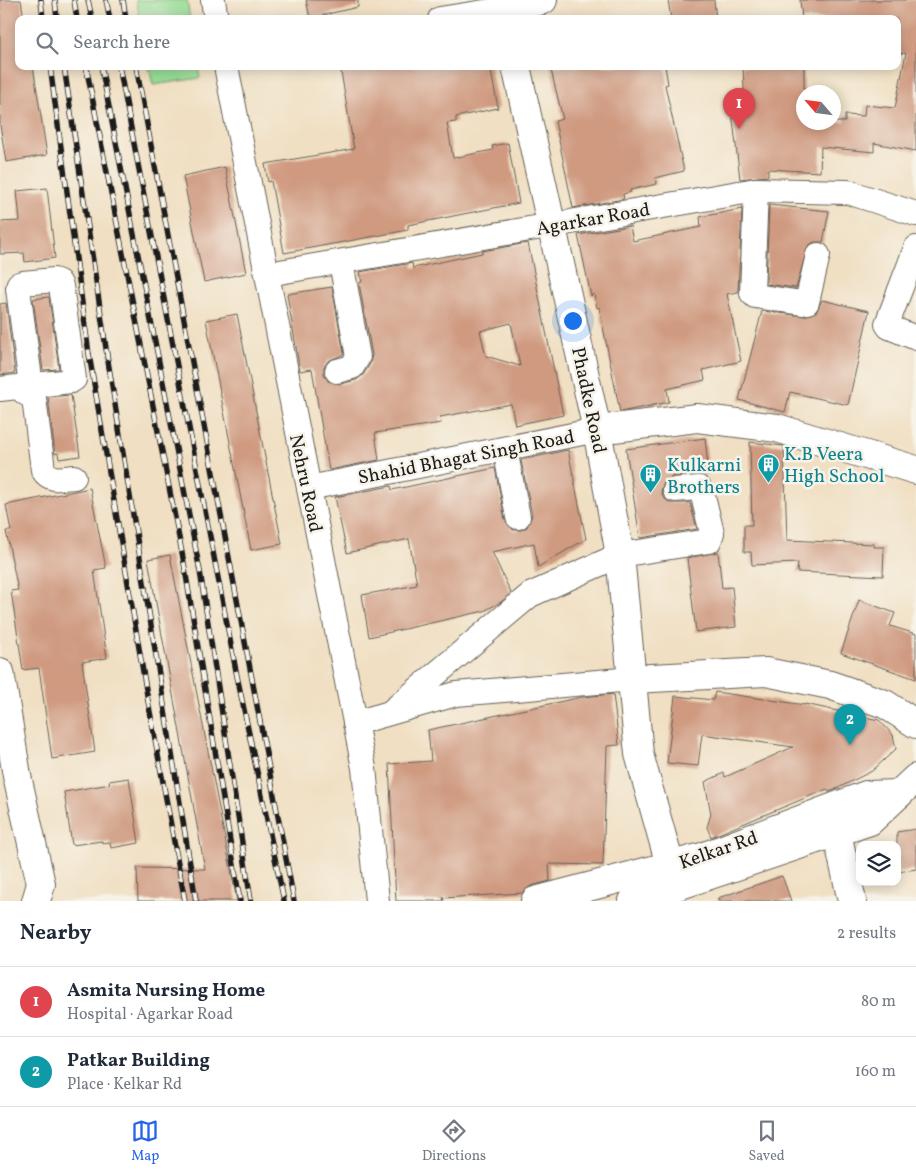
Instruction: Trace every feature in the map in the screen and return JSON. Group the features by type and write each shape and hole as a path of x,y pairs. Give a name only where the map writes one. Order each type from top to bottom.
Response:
{"street":[{"path":"213,0 215,15"},
{"path":"465,15 543,0"},
{"name":"Nehru Road","path":"227,70 268,274 296,431 364,768 377,901"},
{"name":"Phadke Road","path":"517,70 553,225 597,430 620,555 639,754 670,866"},
{"path":"756,190 752,293 755,296 802,304 807,302 818,255"},
{"name":"Agarkar Road","path":"268,274 756,190 848,192 916,214"},
{"path":"916,248 908,293 887,324 889,327 916,338"},
{"path":"337,371 352,367 358,357 341,262"},
{"path":"0,286 5,285 8,288 17,387 34,398 44,470 46,474 53,478 74,477"},
{"name":"Shahid Bhagat Singh Road","path":"309,488 597,430 697,418 777,428 916,470"},
{"path":"505,448 518,517"},
{"path":"391,712 530,595 620,555 708,541 712,538 699,488 674,490"},
{"path":"0,672 9,776 42,895"},
{"path":"355,723 456,694 633,679 766,672 830,685 885,704 916,724"},
{"name":"Kelkar Rd","path":"535,901 702,857 866,795 908,786"},
{"name":"Kelkar Rd","path":"633,901 837,834 870,821 908,786"},
{"path":"837,834 852,901"}],"green space":[{"path":"136,0 187,0 189,15 139,15"},
{"path":"150,70 199,70 200,78 153,85"}],"building":[{"path":"0,0 21,0 23,15 15,15 15,70 34,70 47,155 6,162 0,125"},
{"path":"306,0 358,0 358,7 323,15 309,15"},
{"path":"668,0 714,0 716,15 670,15"},
{"path":"800,0 916,0 916,151 874,143 874,152 821,147 820,172 768,169 768,176 740,179 732,112 745,111 743,70 804,70 804,85 796,85 796,130 841,130 841,122 845,122 845,115 864,116 865,105 895,108 906,53 901,54 901,15 802,15"},
{"path":"341,70 491,70 498,108 456,117 456,122 447,123 453,158 493,150 492,146 508,143 519,203 408,225 408,230 284,253 271,181 268,182 265,164 354,149"},
{"path":"551,70 666,70 668,84 665,85 684,171 655,178 657,184 630,190 631,192 623,194 624,199 573,208 555,121 563,119"},
{"path":"225,167 246,273 204,282 183,176"},
{"path":"47,188 55,258 25,262 24,253 0,254 0,222 20,221 17,191"},
{"path":"769,205 829,211 823,242 814,242 808,246 796,288 766,284"},
{"path":"742,209 738,292 727,294 741,361 703,370 705,380 667,389 669,402 620,412 599,307 597,308 594,294 591,296 578,235 630,226 633,241 701,227 700,217"},
{"path":"528,243 563,415 515,425 511,404 440,417 441,423 375,433 379,460 329,470 312,369 300,371 287,294 332,287 344,354 328,361 324,367 324,374 328,381 341,384 356,380 363,375 370,364 372,355 359,283 362,282 360,272 412,263 413,268 482,253 482,251","holes":["511,323 520,366 486,356 480,331"]},
{"path":"49,297 59,369 43,370 33,299"},
{"path":"822,300 869,311 848,405 790,392 785,412 739,400 762,311 805,316 817,311"},
{"path":"6,303 15,373 0,375 0,304"},
{"path":"237,314 282,544 251,550 206,320"},
{"path":"71,395 80,456 59,459 58,453 55,454 48,397"},
{"name":"Kulkarni Brothers","path":"705,438 709,474 673,476 663,484 661,491 663,497 670,503 690,503 697,529 640,538 626,449"},
{"path":"750,442 784,446 787,540 874,544 874,547 884,547 883,576 797,572 798,563 752,565 751,552 744,552 744,525 752,525"},
{"path":"568,450 586,539 538,567 534,543 492,552 511,593 501,602 484,611 369,637 362,595 417,585 409,539 347,553 335,497 391,486 392,490 495,468 505,520 513,530 521,530 527,527 532,515 521,460"},
{"path":"90,488 106,568 94,570 107,658 82,662 95,752 52,759 39,668 23,670 11,591 18,590 6,531 11,531 6,505"},
{"path":"718,552 722,588 732,587 736,627 696,632 687,558"},
{"path":"170,555 237,901 138,901 137,868 205,869 148,559"},
{"path":"859,600 895,613 890,626 916,634 916,679 841,653"},
{"path":"715,692 805,704 879,720 893,735 896,749 872,771 834,790 829,792 827,789 711,837 707,827 711,814 705,782 724,773 725,777 793,747 702,734 698,766 667,763 675,696 713,700"},
{"path":"613,694 619,745 607,746 603,865 549,864 550,881 531,886 522,893 443,898 444,901 396,901 389,764 431,761 428,730 582,697"},
{"path":"129,778 139,843 111,848 110,842 102,843 102,841 72,845 64,792 110,784 109,781"},
{"path":"916,829 916,869 901,871 901,841 897,841 897,832"},
{"path":"782,876 791,901 718,901 718,898"}],"railway":[{"path":"41,0 43,15"},
{"path":"55,0 57,15"},
{"path":"74,0 76,15"},
{"path":"88,0 91,15"},
{"path":"106,0 109,15"},
{"path":"123,0 125,15"},
{"path":"51,70 89,354 148,701 185,901"},
{"path":"65,70 107,355 196,901"},
{"path":"87,70 184,563 240,901"},
{"path":"102,70 200,571 251,901"},
{"path":"120,70 237,676 284,901"},
{"path":"137,70 294,901"}],"place":[{"name":"Asmita Nursing Home","path":"739,129"},
{"name":"K.B Veera High School","path":"768,483"},
{"name":"Kulkarni Brothers","path":"651,494"},
{"name":"Patkar Building","path":"850,745"}]}
